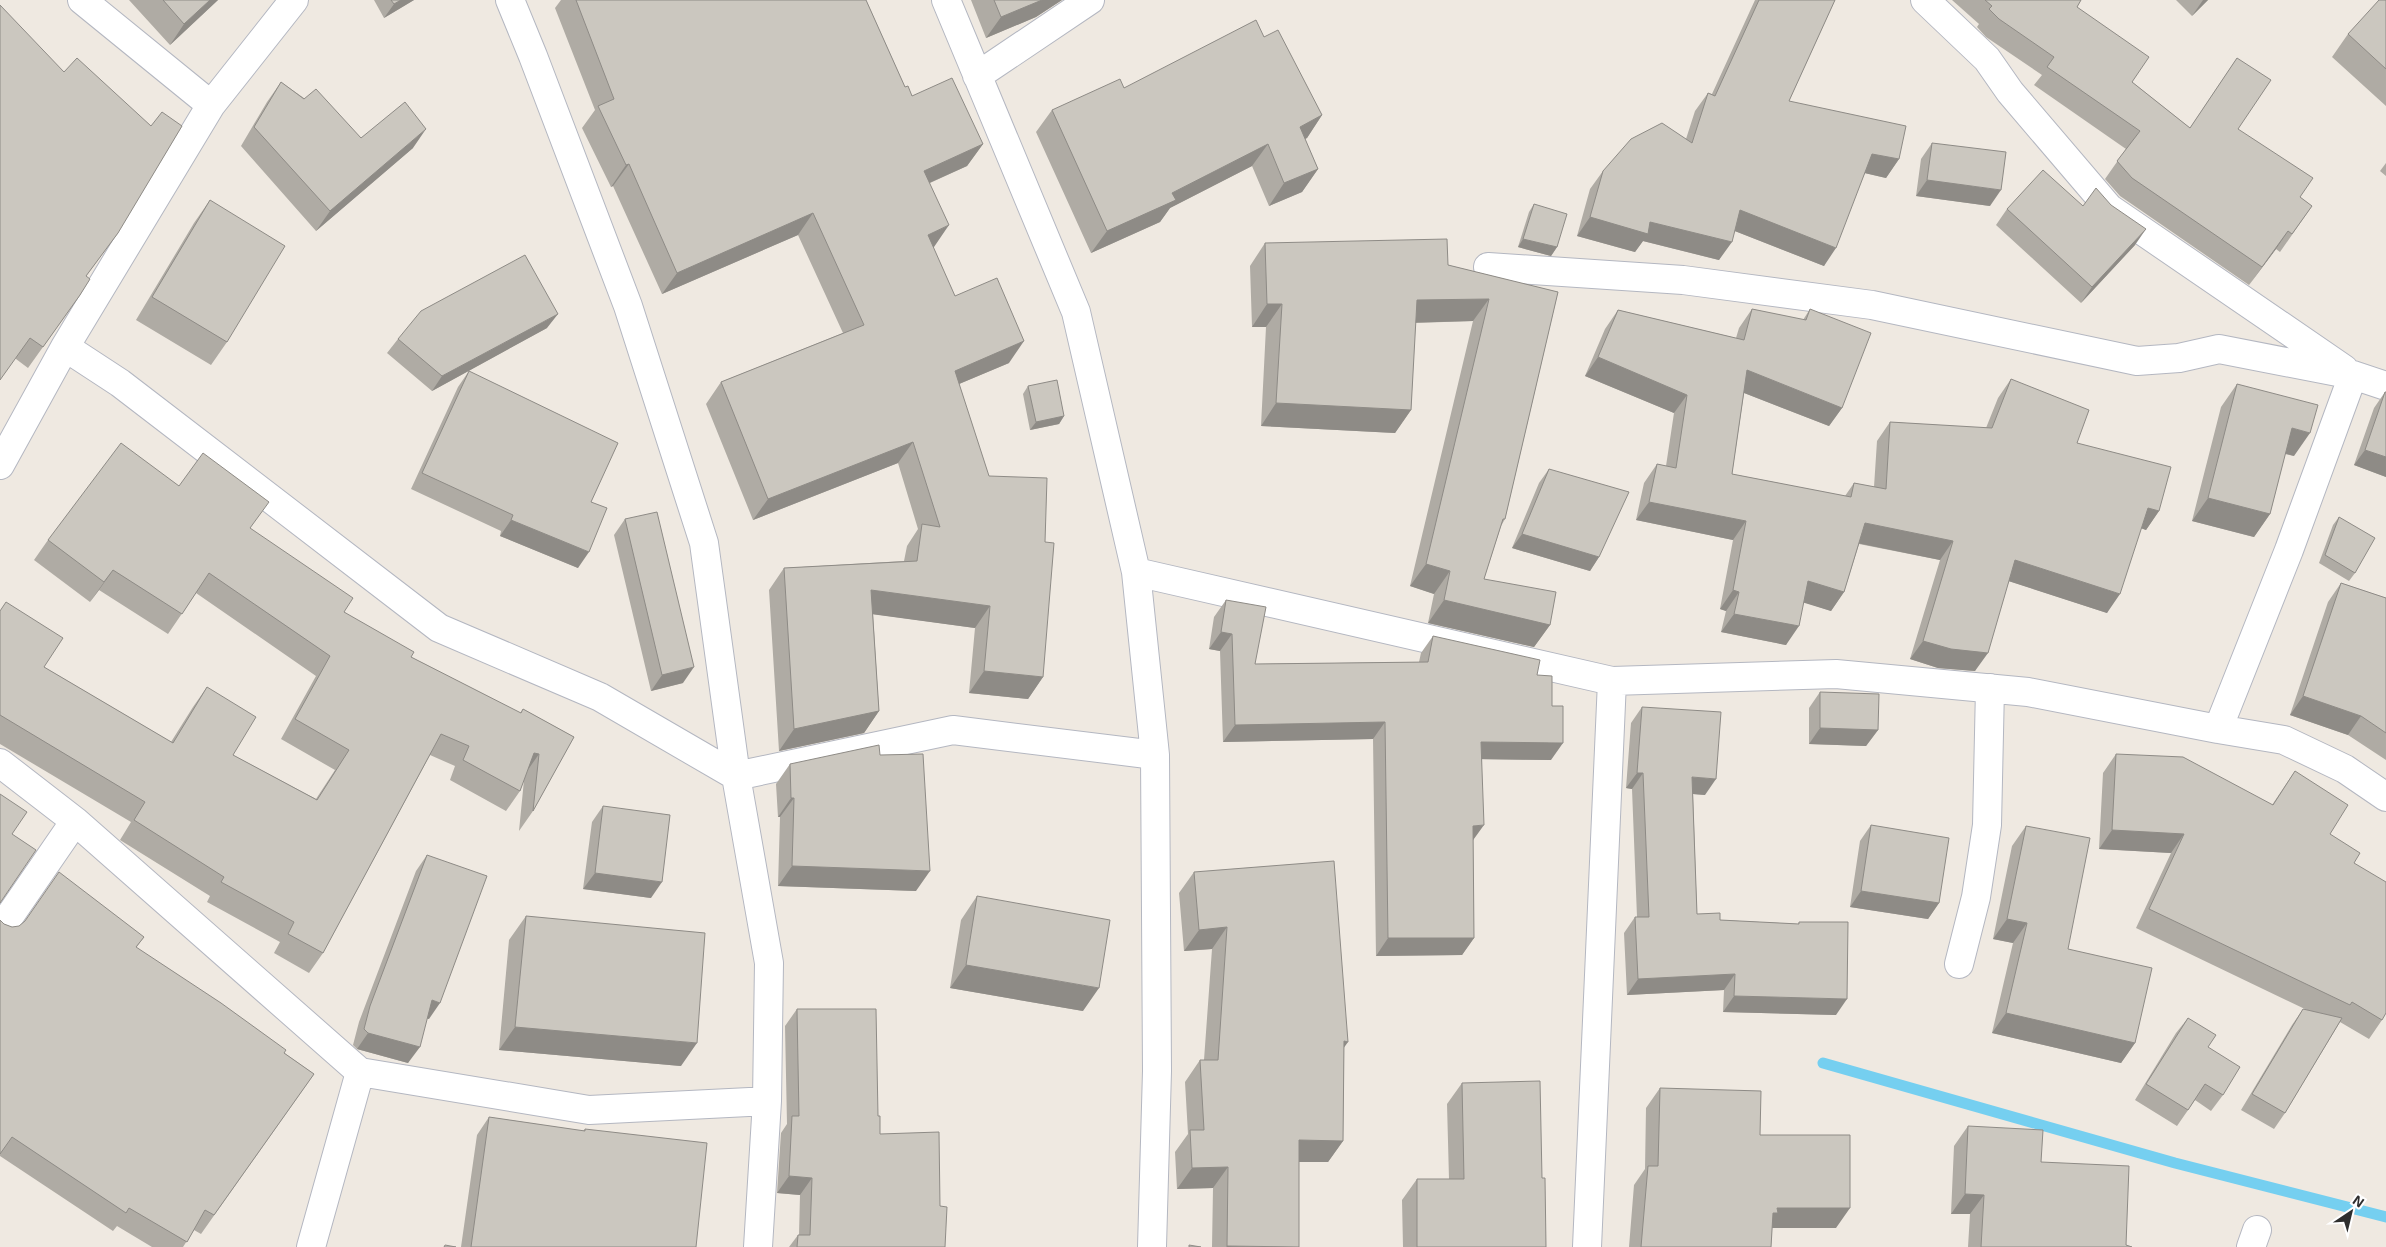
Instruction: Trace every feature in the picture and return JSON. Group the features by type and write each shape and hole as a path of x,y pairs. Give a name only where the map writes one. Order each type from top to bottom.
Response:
{"street":[{"path":"82,0 211,105"},
{"path":"0,464 65,347 211,105 294,0"},
{"path":"510,0 628,306 704,543 736,776 769,963 767,1101 758,1247"},
{"path":"946,0 1076,312 1136,572 1155,755 1157,1071 1152,1247"},
{"path":"977,76 1090,0"},
{"path":"1925,0 1987,59 2010,92 2109,208 2353,375"},
{"path":"1488,267 1683,280 1872,305 2137,361 2179,358 2219,350 2353,375 2386,386"},
{"path":"65,347 120,383 439,628 600,697 736,776 953,730 1155,755"},
{"path":"2218,730 2289,550 2353,375"},
{"path":"1136,572 1612,681 1836,674 2028,692 2218,730 2284,740 2346,769 2386,797"},
{"path":"1587,1247 1612,681"},
{"path":"1959,964 1976,897 1986,825 1990,688"},
{"path":"0,763 75,821 360,1072 589,1110 767,1101"},
{"path":"0,930 75,821"},
{"path":"311,1247 360,1072"}],"building":[{"path":"163,0 210,0 184,24"},
{"path":"391,0 401,0 394,4"},
{"path":"576,0 866,0 905,87 908,86 912,96 952,78 983,144 924,171 949,225 928,235 955,296 997,278 1024,341 955,371 989,476 1047,478 1045,542 1054,543 1043,677 984,671 990,606 871,590 879,711 794,729 784,568 917,561 922,524 940,527 913,442 768,499 721,382 864,325 813,213 677,273 629,164 626,165 598,106 614,99"},
{"path":"994,0 1042,0 1001,17"},
{"path":"1759,0 1835,0 1789,101 1906,126 1899,159 1872,154 1836,248 1740,210 1732,242 1650,222 1648,234 1590,217 1603,171 1631,139 1662,123 1692,143 1708,93 1715,96"},
{"path":"1985,0 2081,0 2077,7 2149,57 2132,82 2190,128 2237,58 2271,80 2238,129 2313,178 2300,197 2312,206 2292,234 2288,231 2262,267 2132,178 2117,161 2140,131 2047,67 2054,57 1999,19 1989,9 1992,6"},
{"path":"2379,0 2386,0 2386,69 2348,34"},
{"path":"0,5 64,72 77,58 151,126 162,112 182,126 118,233 86,276 90,279 80,295 43,347 30,338 0,380"},
{"path":"1256,20 1264,37 1278,30 1322,115 1300,127 1318,169 1284,183 1268,144 1172,193 1176,200 1107,231 1052,110 1120,79 1124,88"},
{"path":"281,82 304,99 316,89 361,138 405,102 426,129 330,211 254,127"},
{"path":"1932,143 2006,152 2001,190 1927,180"},
{"path":"2043,170 2083,206 2096,188 2111,205 2146,229 2092,287 2007,209"},
{"path":"210,200 285,246 227,342 152,297"},
{"path":"1534,204 1567,214 1557,247 1523,239"},
{"path":"1447,239 1448,265 1558,292 1505,519 1503,519 1484,579 1556,592 1550,625 1444,600 1450,571 1426,564 1489,299 1417,300 1411,410 1276,403 1282,304 1267,304 1265,243"},
{"path":"525,255 558,314 442,376 398,339 421,311"},
{"path":"1752,309 1806,320 1810,309 1871,333 1842,408 1747,370 1732,474 1851,497 1854,483 1886,489 1890,422 1992,428 2011,379 2089,410 2077,443 2171,467 2159,511 2148,508 2120,594 2015,560 1988,653 1951,649 1923,641 1953,541 1865,523 1844,592 1808,581 1799,626 1734,614 1739,592 1733,590 1746,521 1649,502 1657,464 1676,468 1687,395 1598,357 1618,310 1744,340"},
{"path":"469,371 618,443 591,502 607,508 589,552 511,520 513,515 422,473"},
{"path":"1057,380 1064,416 1036,422 1028,386"},
{"path":"2237,384 2318,405 2310,433 2292,428 2270,514 2208,498"},
{"path":"2386,392 2386,457 2365,450"},
{"path":"121,443 179,486 203,453 269,502 250,528 353,598 344,612 414,652 411,657 521,713 523,709 574,737 533,811 539,754 534,753 520,791 463,760 469,746 441,734 323,953 288,934 294,922 221,882 224,877 134,820 145,802 0,715 0,611 6,602 63,638 44,667 173,743 207,687 256,717 233,755 317,800 349,750 295,719 330,656 209,573 182,614 113,570 104,582 48,540"},
{"path":"1549,469 1629,492 1599,557 1522,534"},
{"path":"657,512 694,667 662,675 625,519"},
{"path":"2339,517 2375,538 2355,573 2325,555"},
{"path":"2341,583 2386,598 2386,733 2361,716 2303,696"},
{"path":"1226,600 1266,607 1255,664 1428,662 1433,636 1540,660 1537,675 1552,676 1552,706 1563,706 1563,743 1481,742 1484,825 1473,826 1474,938 1388,938 1385,722 1235,725 1232,634 1221,632"},
{"path":"1820,692 1879,694 1878,730 1820,728"},
{"path":"1642,707 1721,712 1716,779 1692,777 1697,914 1720,913 1720,920 1799,924 1799,922 1848,922 1847,999 1734,996 1735,974 1638,979 1635,917 1649,917 1643,773 1637,773"},
{"path":"879,745 880,755 923,754 930,871 792,866 794,798 791,798 790,764"},
{"path":"2116,754 2183,757 2273,805 2295,771 2348,805 2330,834 2360,853 2354,863 2386,882 2386,1013 2382,1020 2352,1002 2350,1005 2149,909 2184,834 2112,830"},
{"path":"0,794 27,812 12,834 36,850 0,903"},
{"path":"603,806 670,815 662,882 595,873"},
{"path":"1871,825 1949,838 1939,903 1861,891"},
{"path":"2026,826 2090,838 2068,949 2152,968 2135,1043 2006,1013 2027,923 2007,919"},
{"path":"427,855 487,876 440,1003 432,1000 420,1047 368,1033 364,1029 370,1006"},
{"path":"1334,861 1348,1042 1344,1041 1343,1141 1299,1140 1299,1247 1227,1246 1228,1167 1192,1168 1190,1130 1204,1130 1200,1060 1218,1060 1227,927 1199,930 1194,872"},
{"path":"59,872 144,937 136,947 221,1003 286,1050 284,1053 314,1074 214,1215 205,1210 187,1242 129,1208 126,1213 12,1137 0,1154 0,920 12,927 19,926 25,921"},
{"path":"977,896 1110,920 1099,988 966,965"},
{"path":"526,916 705,933 697,1043 515,1027"},
{"path":"797,1009 876,1009 880,1134 939,1132 940,1206 947,1207 945,1247 797,1247 798,1235 810,1235 812,1178 789,1176 792,1116 799,1116"},
{"path":"2303,1009 2342,1018 2285,1113 2252,1094"},
{"path":"2188,1018 2216,1035 2208,1047 2240,1067 2223,1095 2205,1084 2188,1110 2146,1084"},
{"path":"1540,1081 1542,1178 1545,1178 1546,1247 1417,1247 1417,1179 1464,1179 1462,1083"},
{"path":"1660,1088 1761,1091 1760,1135 1850,1135 1850,1208 1777,1208 1778,1213 1773,1213 1771,1247 1641,1247 1648,1166 1658,1166"},
{"path":"489,1117 585,1131 585,1129 707,1143 696,1247 471,1247"},
{"path":"1968,1126 2043,1130 2041,1162 2129,1166 2126,1245 2132,1247 1981,1247 1984,1195 1965,1194"}],"waterway":[{"path":"1823,1063 2175,1163 2386,1217"}]}
